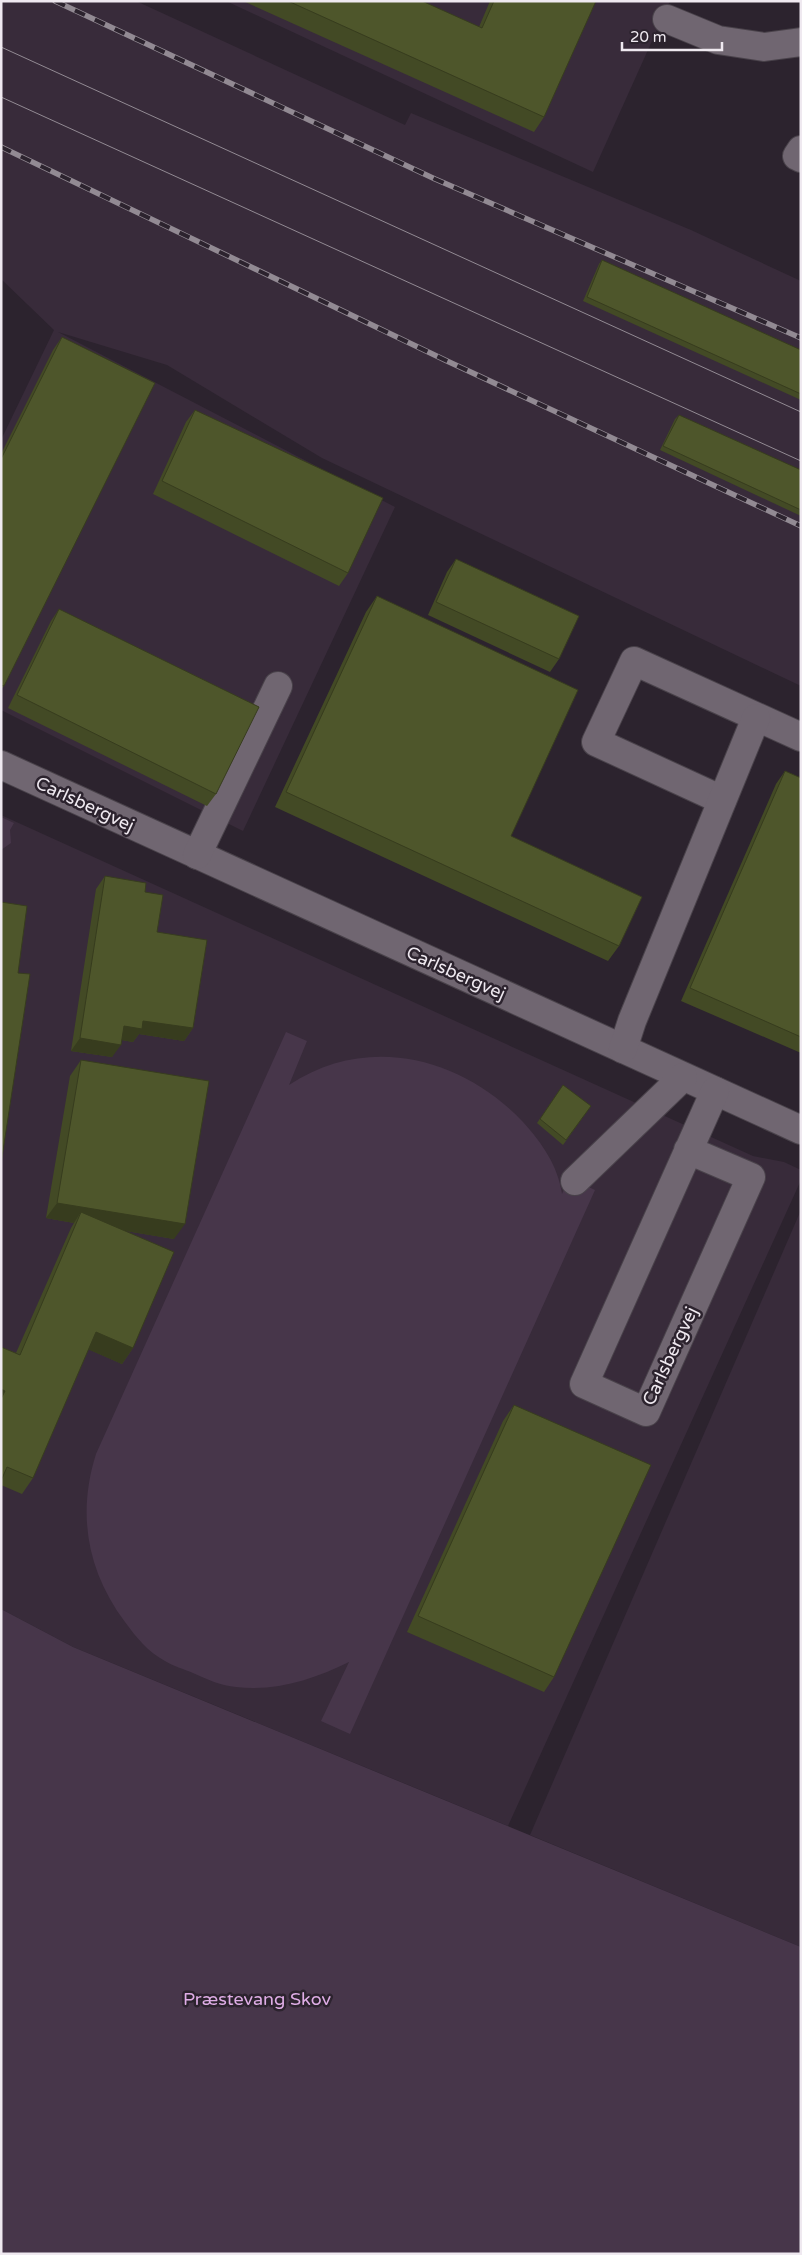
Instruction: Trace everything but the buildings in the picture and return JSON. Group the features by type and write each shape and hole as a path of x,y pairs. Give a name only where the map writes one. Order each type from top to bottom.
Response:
{"street":[{"path":"667,19 718,40 764,47 801,42"},
{"path":"801,150 797,156 801,158"},
{"path":"722,800 596,742 634,661 801,737"},
{"path":"197,855 278,686"},
{"path":"623,1049 632,1020 756,718"},
{"name":"Carlsbergvej","path":"1,765 801,1130"},
{"path":"575,1181 683,1077"},
{"name":"Carlsbergvej","path":"688,1150 751,1178 646,1412 584,1384 688,1150 715,1091"}],"shaded area":[{"path":"1,1 136,1 405,125 411,113 691,230 801,281 801,686 322,458 167,365 58,332 395,507 243,831 1,710 1,440 54,330 1,279"},
{"path":"226,1 670,1 593,172"},
{"path":"1,815 753,1156 784,1162 801,1170 801,1180 508,1826 73,1647 1,1609"},
{"path":"801,1210 801,1947 530,1835"}],"green space":[{"path":"1,817 14,823 10,830 11,843 1,850"},
{"path":"286,1032 307,1041 289,1085 319,1069 350,1060 381,1057 412,1060 443,1068 472,1081 499,1100 523,1122 537,1138 553,1164 562,1194 569,1178 595,1190 350,1734 321,1721 349,1662 322,1674 294,1683 266,1688 251,1688 214,1682 171,1664 148,1649 125,1622 112,1603 102,1583 89,1541 87,1520 90,1476 96,1454"},
{"name":"Præstevang Skov","path":"1,1609 73,1647 801,1947 801,2254 1,2254"}],"tram line":[{"path":"1,47 801,412"},
{"path":"1,97 801,461"}],"railway":[{"path":"55,1 435,179 801,338"},
{"path":"1,147 447,361 801,526"}]}
